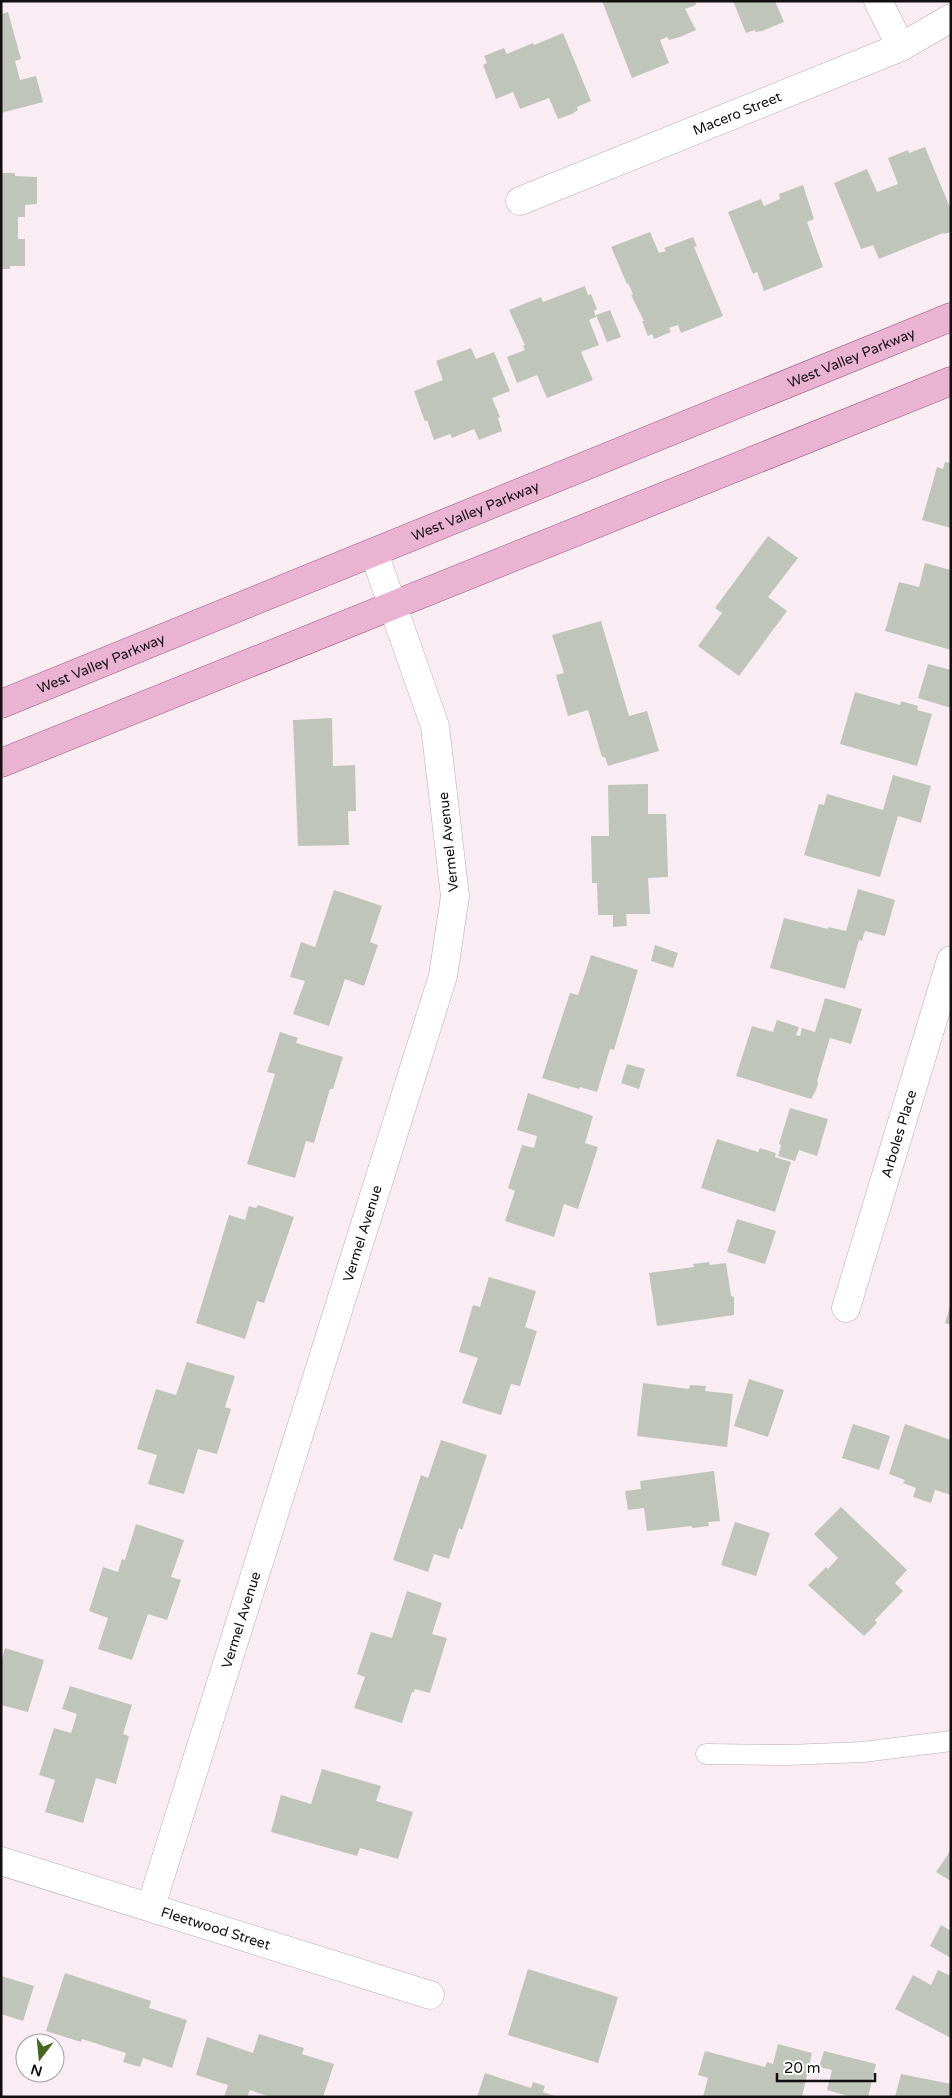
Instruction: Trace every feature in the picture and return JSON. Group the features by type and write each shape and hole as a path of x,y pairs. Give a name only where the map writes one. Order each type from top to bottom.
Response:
{"main road":[{"name":"West Valley Parkway","path":"1,704 951,317"},
{"path":"1,763 951,382"}],"street":[{"path":"878,1 901,47"},
{"name":"Macero Street","path":"520,201 901,47 951,18"},
{"name":"Vermel Avenue","path":"151,1906 443,976 455,896 435,726 374,553"},
{"name":"Arboles Place","path":"846,1308 951,960"},
{"name":"Fleetwood Street","path":"1,1861 151,1906 430,1996"}],"lane":[{"path":"706,1754 788,1755 864,1752 951,1741"}],"building":[{"path":"602,1 695,1 696,5 685,9 696,30 680,37 669,40 667,37 660,40 669,63 632,78"},
{"path":"733,1 775,1 784,22 762,31 756,32 755,30 746,33"},
{"path":"8,12 21,59 15,61 20,80 36,76 43,102 1,113 1,14"},
{"path":"563,33 591,101 577,107 578,110 572,114 558,119 549,98 520,109 513,92 496,99 483,65 487,63 484,56 504,48 507,54"},
{"path":"925,147 951,210 951,232 943,233 879,259 873,245 861,249 834,183 867,169 877,192 898,184 888,158 908,150 909,153"},
{"path":"1,173 15,173 15,176 37,177 37,204 25,205 25,217 18,217 18,239 25,239 25,266 10,266 10,269 1,269"},
{"path":"803,185 814,219 807,222 823,267 764,291 757,272 753,274 728,212 761,199 764,206 780,199 779,194"},
{"path":"650,232 659,253 666,251 664,248 693,237 697,246 694,247 723,316 681,333 678,325 669,328 671,332 654,339 652,334 648,336 642,321 644,321 631,295 633,294 611,247"},
{"path":"585,286 588,295 591,294 597,309 594,311 596,317 589,320 599,345 581,352 593,380 547,398 537,375 517,383 507,357 525,350 523,346 525,345 509,310 541,297 543,302"},
{"path":"610,310 621,337 607,342 596,315"},
{"path":"471,348 476,359 494,352 510,391 492,398 500,417 498,418 502,431 479,440 474,429 452,438 450,434 434,440 427,420 425,422 414,391 443,380 436,361"},
{"path":"945,462 951,463 951,528 922,520 937,467 943,469"},
{"path":"768,536 798,558 768,597 787,611 739,676 698,646 722,613 715,608"},
{"path":"925,563 951,570 951,650 885,631 899,582 919,587"},
{"path":"601,621 629,716 647,711 659,751 608,766 605,757 602,757 588,710 568,716 556,675 564,673 552,635"},
{"path":"928,664 951,670 951,708 918,698"},
{"path":"855,692 900,705 901,701 918,706 917,710 932,714 917,766 840,744"},
{"path":"332,718 333,766 355,765 356,811 348,811 349,845 298,846 293,720"},
{"path":"893,775 931,786 921,823 898,816 880,877 804,855 819,804 824,805 827,794 883,810"},
{"path":"648,784 648,814 666,814 668,877 648,878 650,914 626,914 627,926 613,927 613,915 598,915 597,883 592,883 591,836 609,836 608,785"},
{"path":"858,889 895,900 885,936 865,931 862,941 859,940 845,989 770,968 784,918 828,929 828,927 846,931"},
{"path":"334,890 382,906 370,942 378,945 364,986 345,979 329,1026 293,1014 305,981 290,977 301,942 315,947"},
{"path":"655,945 678,953 673,968 651,961"},
{"path":"591,955 638,970 614,1050 610,1049 597,1092 580,1087 579,1089 542,1078 570,993 578,995"},
{"path":"825,998 862,1009 851,1044 830,1038 816,1090 811,1099 736,1076 752,1026 773,1032 777,1020 799,1027 796,1035 800,1036 802,1028 815,1032"},
{"path":"280,1032 298,1038 296,1043 343,1057 333,1089 330,1089 314,1143 306,1141 295,1178 247,1164 275,1074 267,1072"},
{"path":"627,1064 645,1069 639,1089 621,1083"},
{"path":"528,1093 593,1116 585,1143 598,1147 578,1209 564,1204 554,1237 505,1221 515,1191 508,1188 522,1145 534,1148 537,1136 517,1130"},
{"path":"790,1108 828,1119 817,1156 799,1150 795,1161 778,1156 781,1145 779,1144"},
{"path":"717,1139 758,1152 760,1148 776,1153 775,1157 791,1162 775,1212 701,1188"},
{"path":"258,1205 294,1217 264,1303 257,1301 245,1339 196,1323 229,1215 245,1220 249,1206 256,1208"},
{"path":"737,1219 776,1231 765,1264 727,1252"},
{"path":"709,1262 710,1265 726,1263 731,1296 734,1297 734,1315 657,1326 649,1273 694,1267 693,1264"},
{"path":"489,1277 536,1291 525,1327 537,1331 520,1386 511,1384 501,1415 462,1403 478,1358 459,1352 473,1305 480,1307"},
{"path":"951,1307 951,1325 945,1323"},
{"path":"187,1362 235,1376 225,1407 231,1409 217,1454 198,1449 184,1494 148,1484 157,1455 137,1449 156,1389 176,1395"},
{"path":"749,1379 784,1390 768,1437 734,1426"},
{"path":"643,1383 689,1389 690,1385 706,1386 705,1391 733,1394 727,1447 637,1436"},
{"path":"853,1424 890,1436 879,1470 842,1458"},
{"path":"905,1424 951,1440 951,1495 935,1490 931,1503 913,1497 916,1488 903,1483 905,1480 889,1474"},
{"path":"441,1440 487,1455 462,1530 459,1528 449,1559 434,1554 428,1572 393,1560 421,1475 428,1478"},
{"path":"714,1471 720,1521 708,1522 709,1526 647,1531 644,1508 628,1510 625,1491 641,1489 640,1481"},
{"path":"841,1507 907,1570 895,1583 903,1591 875,1620 877,1623 864,1636 808,1585 838,1558 814,1534"},
{"path":"735,1522 770,1533 756,1576 721,1565"},
{"path":"136,1524 184,1540 171,1577 181,1580 167,1620 148,1614 132,1660 98,1649 108,1618 89,1611 103,1567 118,1572 122,1559 125,1560"},
{"path":"407,1591 442,1603 432,1634 447,1638 430,1693 415,1689 412,1692 402,1723 354,1708 365,1677 357,1674 371,1632 392,1638"},
{"path":"5,1648 44,1660 28,1712 1,1705 1,1663"},
{"path":"70,1686 132,1705 123,1734 129,1736 116,1784 96,1778 83,1823 45,1812 55,1780 39,1775 54,1728 71,1733 77,1714 62,1709"},
{"path":"322,1769 381,1786 376,1801 413,1812 398,1859 360,1848 357,1856 271,1832 281,1795 311,1804"},
{"path":"951,1850 951,1881 936,1872"},
{"path":"941,1925 951,1931 951,1958 930,1946"},
{"path":"528,1969 618,1997 598,2063 508,2035"},
{"path":"938,1970 951,1976 951,2038 895,2009 913,1975 931,1985"},
{"path":"65,1973 151,2001 149,2008 187,2020 172,2068 143,2058 140,2067 123,2062 126,2053 82,2039 81,2042 65,2037 65,2033 46,2031"},
{"path":"1,1976 34,1986 23,2021 1,2014"},
{"path":"259,2034 304,2048 302,2054 334,2064 323,2097 270,2097 250,2090 247,2097 224,2097 228,2085 196,2075 207,2037 253,2053"},
{"path":"778,2044 812,2053 802,2097 703,2097 708,2078 698,2075 705,2051 765,2067 767,2062 773,2064"},
{"path":"824,2051 876,2064 868,2097 852,2097 827,2090 832,2070 819,2067"},
{"path":"485,2073 531,2088 533,2082 545,2086 543,2092 557,2097 477,2097"},
{"path":"901,2074 951,2084 951,2097 895,2097"}]}
